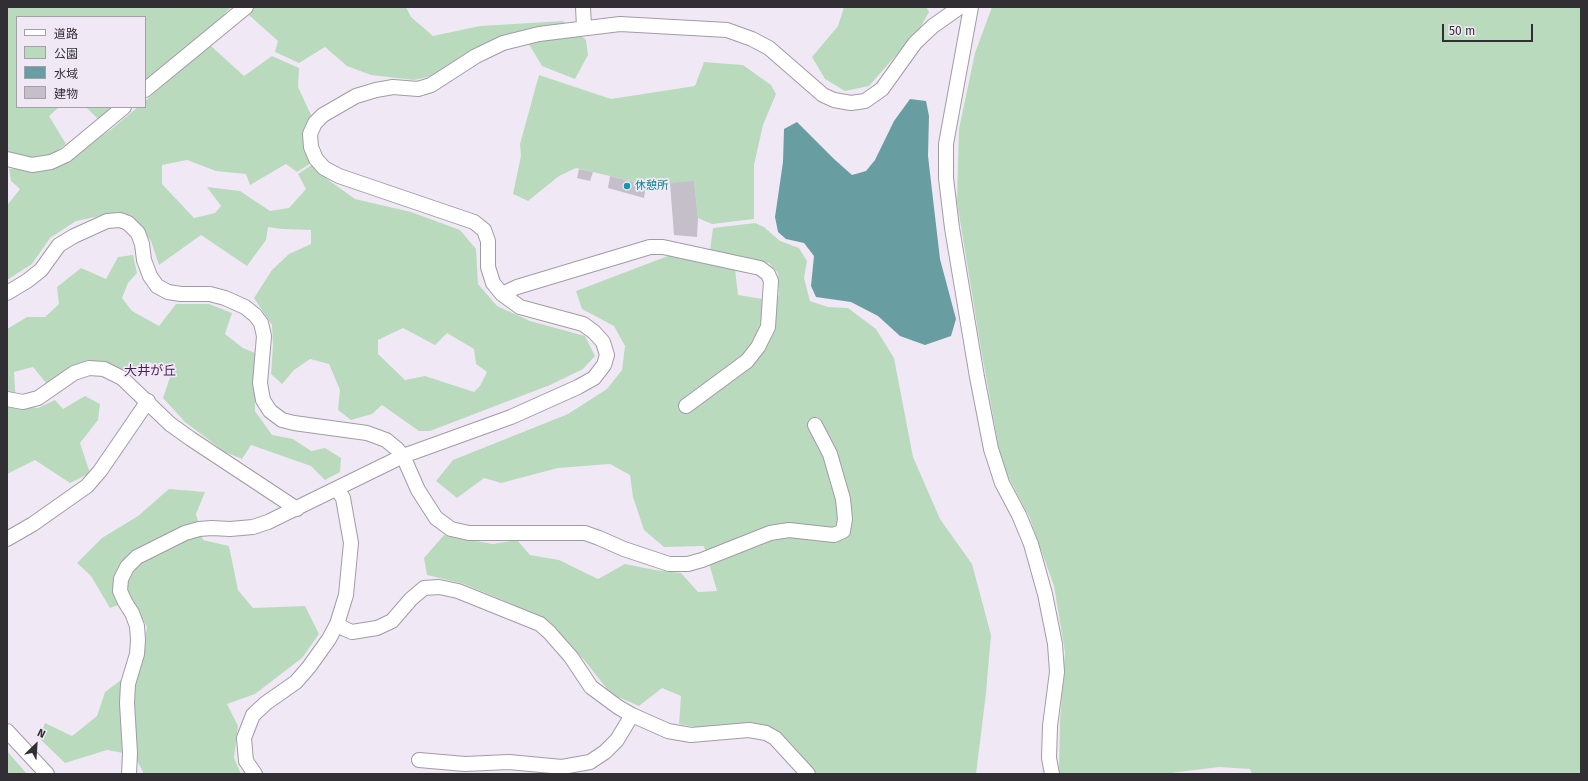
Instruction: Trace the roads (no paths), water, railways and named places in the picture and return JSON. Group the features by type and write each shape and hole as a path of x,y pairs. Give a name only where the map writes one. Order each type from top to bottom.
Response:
{"street":[{"path":"146,89 246,7"},
{"path":"583,7 584,27"},
{"path":"129,774 130,753 127,703 128,684 137,654 138,640 137,626 120,591 121,579 127,567 137,557 185,533 199,529 230,529 253,526 268,522 402,456 511,417 588,381 594,378 604,365 607,355 603,342 594,332 583,324 520,307 502,294 493,283 488,267 488,241 484,230 474,222 339,176 324,168 316,159 311,147 310,134 315,123 323,115 356,96 393,87 418,89 431,85 476,56 503,43 539,34 584,27 620,24 727,30 752,39 769,48 823,95 834,100 851,103 865,101 882,89 915,43 933,26 960,7"},
{"path":"972,7 946,144 946,178 952,228 977,377 991,448 1002,483 1019,515 1031,544 1045,594 1056,644 1057,672 1050,726 1049,758 1052,774"},
{"path":"7,159 32,165 51,162 66,155 123,108"},
{"path":"7,293 27,281 40,270 59,245 74,236 107,221 120,220 128,223 138,233 142,244 144,260 150,276 157,286 168,292 181,294 210,294 225,298 245,307 255,315 261,323 264,336 260,383 263,400 270,410 282,420 367,433 386,440 397,449 402,456 418,490 436,518 451,529 469,533 585,533 600,538 624,550 669,564 688,564 702,560 770,533 789,530 834,535 843,531 845,519 843,499 830,454 815,425"},
{"path":"502,294 517,287 650,247 663,248 760,268 768,274 771,281 768,327 758,348 747,361 686,406"},
{"path":"7,399 23,402 38,398 74,373 89,368 104,369 122,378 180,432 297,509"},
{"path":"7,539 33,524 87,486 109,458 148,401"},
{"path":"255,774 246,760 244,738 253,715 266,703 296,682 309,667 329,639 337,624 346,595 351,543 343,498 337,489"},
{"path":"337,624 352,632 377,628 392,621 411,599 424,588 439,587 458,591 540,624 571,657 591,686 618,707 632,715 668,731 690,735 749,730 766,733 775,738 808,774"},
{"path":"419,760 465,764 509,762 562,767 590,762 605,752 617,740 632,715"},
{"path":"7,731 47,774"}],"water":[{"path":"910,99 926,101 929,116 928,156 940,259 956,319 951,336 925,345 900,336 878,316 851,302 816,297 811,286 814,256 804,243 786,239 778,232 775,217 783,162 784,129 797,122 852,175 866,171 875,160 894,121"}],"place":[{"name":"休憩所","path":"627,186"}],"district":[{"name":"大井が丘","path":"150,371"}]}
